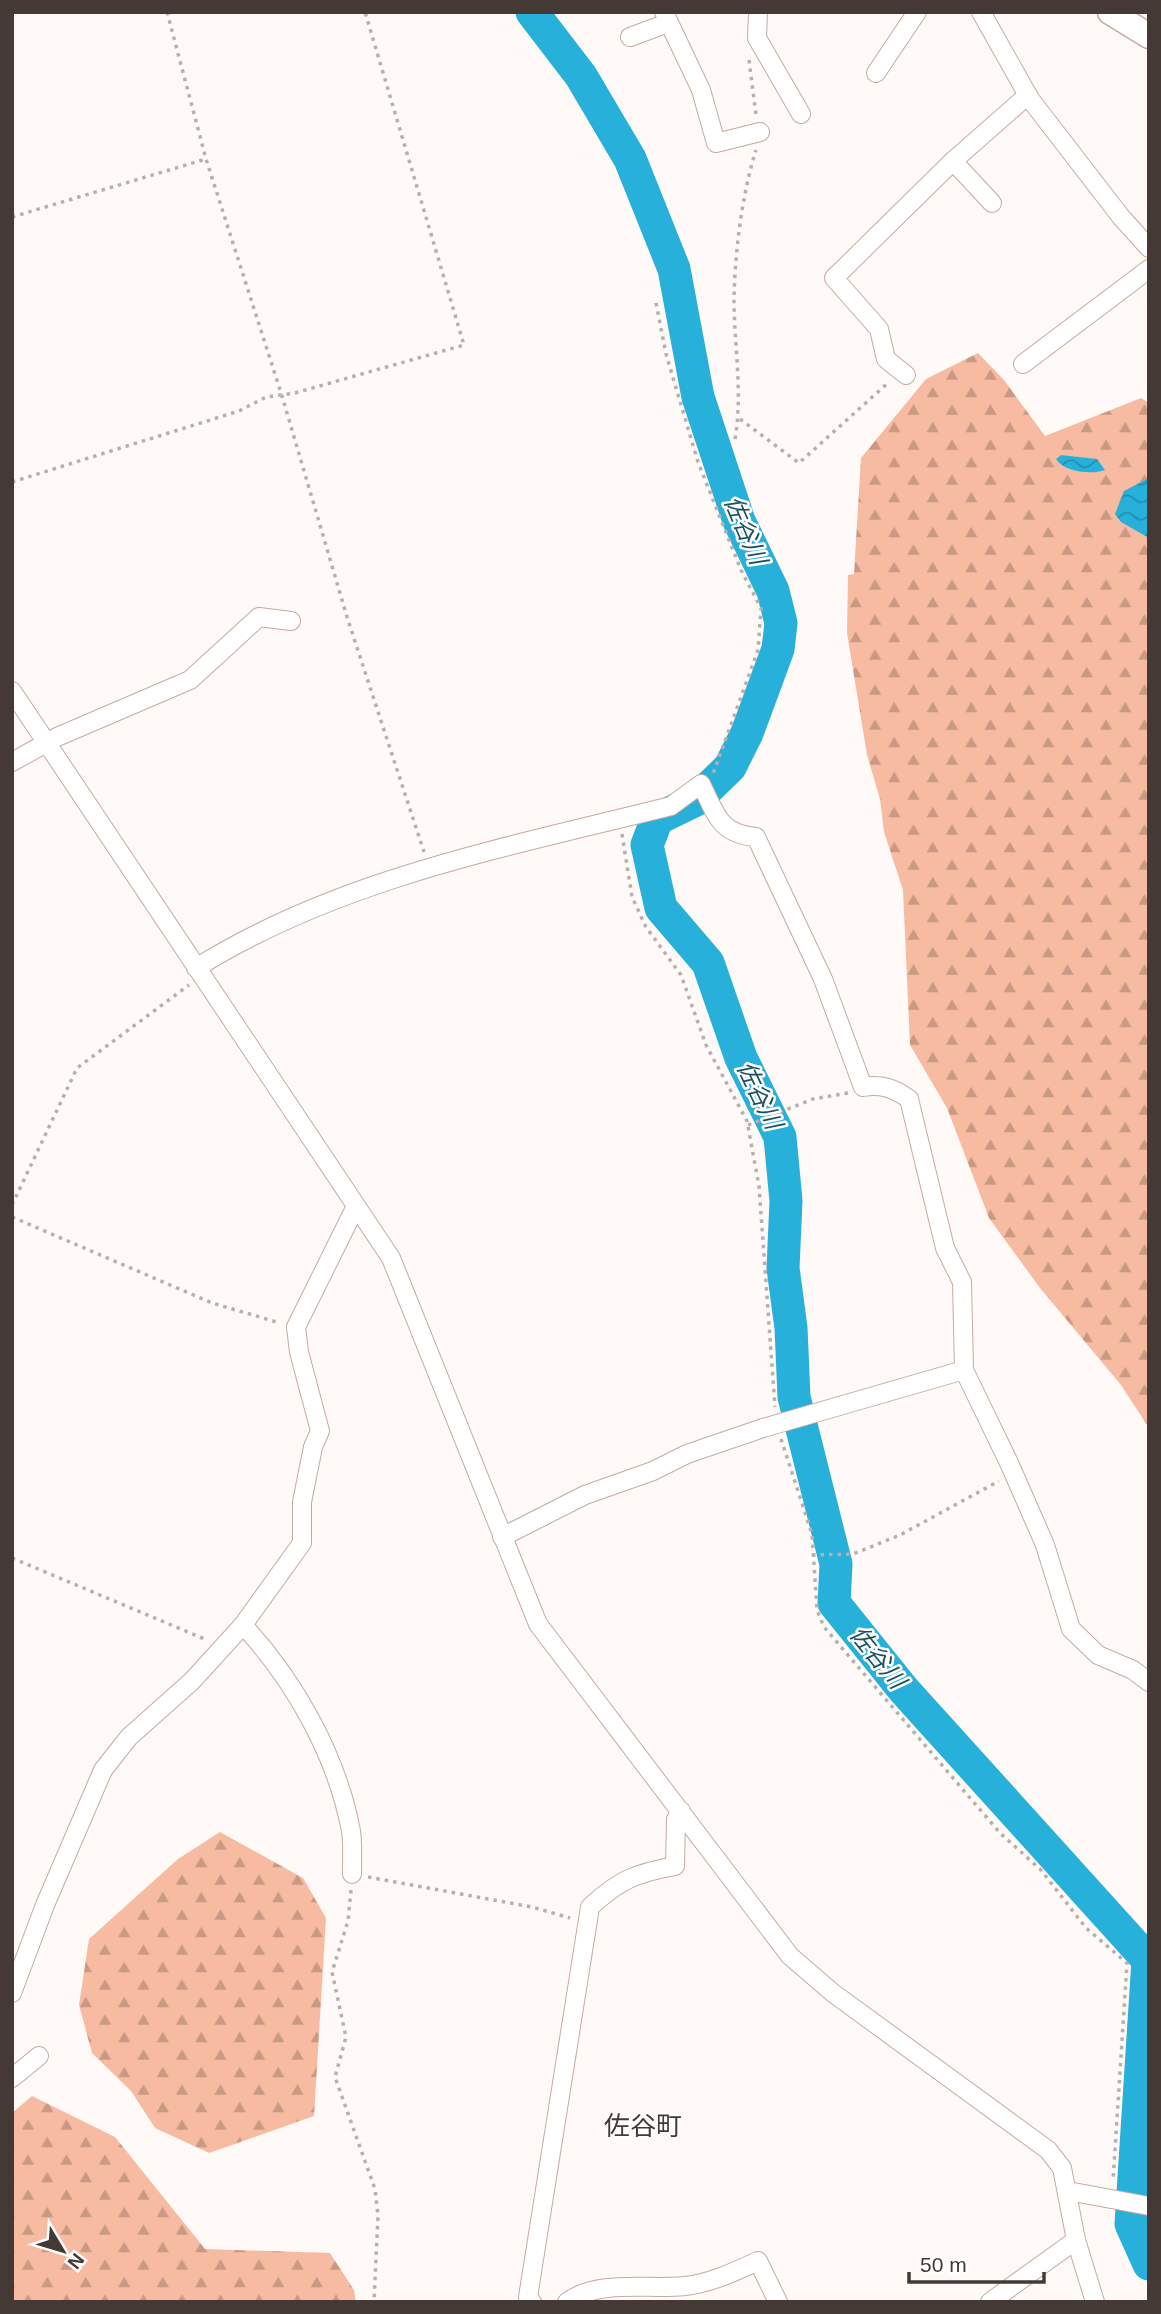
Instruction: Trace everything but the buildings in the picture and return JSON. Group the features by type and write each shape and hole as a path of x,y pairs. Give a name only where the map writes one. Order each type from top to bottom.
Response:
{"main road":[{"path":"1111,12 1149,36"}],"street":[{"path":"758,12 757,38 801,114"},
{"path":"876,73 916,12"},
{"path":"981,12 1028,95 1121,217 1149,248"},
{"path":"630,37 666,18 701,90 716,143 760,132"},
{"path":"903,372 886,359 880,329 834,278 953,162 1028,95"},
{"path":"953,162 992,203"},
{"path":"1023,364 1149,270"},
{"path":"12,762 47,745 57,737 190,680 259,617 291,621"},
{"path":"12,691 355,1208 391,1258 538,1624 790,1956 833,1993 1048,2150 1062,2168 1076,2239 1095,2302"},
{"path":"199,972 235,945 347,893 430,867 671,806 701,784 723,827 738,836 756,837 823,979 863,1087 877,1085 898,1091 909,1099 945,1248 962,1282 964,1370 1045,1545 1071,1629 1098,1655 1133,1670 1149,1682"},
{"path":"12,1993 45,1905 103,1770 129,1737 192,1681 243,1625 302,1543 302,1502 313,1447 320,1431 299,1352 296,1327 355,1208"},
{"path":"502,1537 584,1495 653,1471 687,1454 777,1424 964,1370"},
{"path":"243,1625 292,1689 321,1740 341,1792 351,1833 352,1874"},
{"path":"531,2302 528,2297 590,1907 614,1885 642,1872 675,1866 676,1819 681,1811"},
{"path":"12,2078 39,2056"},
{"path":"1068,2191 1149,2206"},
{"path":"990,2302 1076,2239"},
{"path":"567,2302 592,2290 650,2289 706,2282 758,2262 778,2302"}],"path":[{"path":"167,12 206,159 282,396 347,617 430,867"},
{"path":"12,482 239,411 266,397 282,396 464,345 365,12"},
{"path":"735,439 739,418 734,299 744,187 760,132 751,98 748,54 757,38"},
{"path":"12,217 206,159"},
{"path":"656,303 666,354 698,462 741,570 761,608 758,650 712,776 701,784"},
{"path":"739,418 799,463 841,422 880,394 903,372"},
{"path":"619,819 632,897 646,927 681,975 706,1045 748,1125 759,1186 777,1424 812,1534 817,1610 824,1627 1000,1833 1041,1870 1086,1927 1127,1963 1113,2181 1108,2200"},
{"path":"12,1205 77,1068 199,972"},
{"path":"748,1125 813,1100 839,1096 863,1087"},
{"path":"12,1217 212,1303 296,1327"},
{"path":"812,1555 853,1554 900,1535 998,1483 1010,1465"},
{"path":"12,1558 222,1646"},
{"path":"374,2302 378,2216 375,2189 335,2077 346,2037 332,1972 348,1921 352,1874 532,1907 588,1923"}],"green space":[{"path":"978,353 1004,380 1045,436 1141,398 1149,403 1149,1428 1121,1385 1040,1288 989,1218 947,1108 910,1045 903,890 884,832 880,799 867,755 847,633 848,575 854,574 861,458 926,379"},
{"path":"220,1832 303,1878 326,1918 314,2116 209,2153 155,2128 131,2091 92,2053 79,2005 89,1939 178,1859"},
{"path":"32,2096 115,2137 205,2249 330,2253 354,2290 356,2302 12,2302 12,2113"}],"water":[{"path":"1061,455 1097,459 1105,470 1071,470 1056,459"},
{"path":"1149,478 1149,538 1121,522 1115,514 1124,491"}],"waterway":[{"name":"佐谷川","path":"532,12 581,76 630,159 674,269 698,397 739,521 773,591 781,623 778,649 747,733 730,767 696,800 657,819 647,845 661,908 708,963 741,1058 780,1137 786,1201 783,1268 791,1328 794,1397 836,1564 834,1603 903,1689 1148,1960 1131,2224 1149,2264"}],"district":[{"name":"佐谷町","path":"643,2126"}]}
